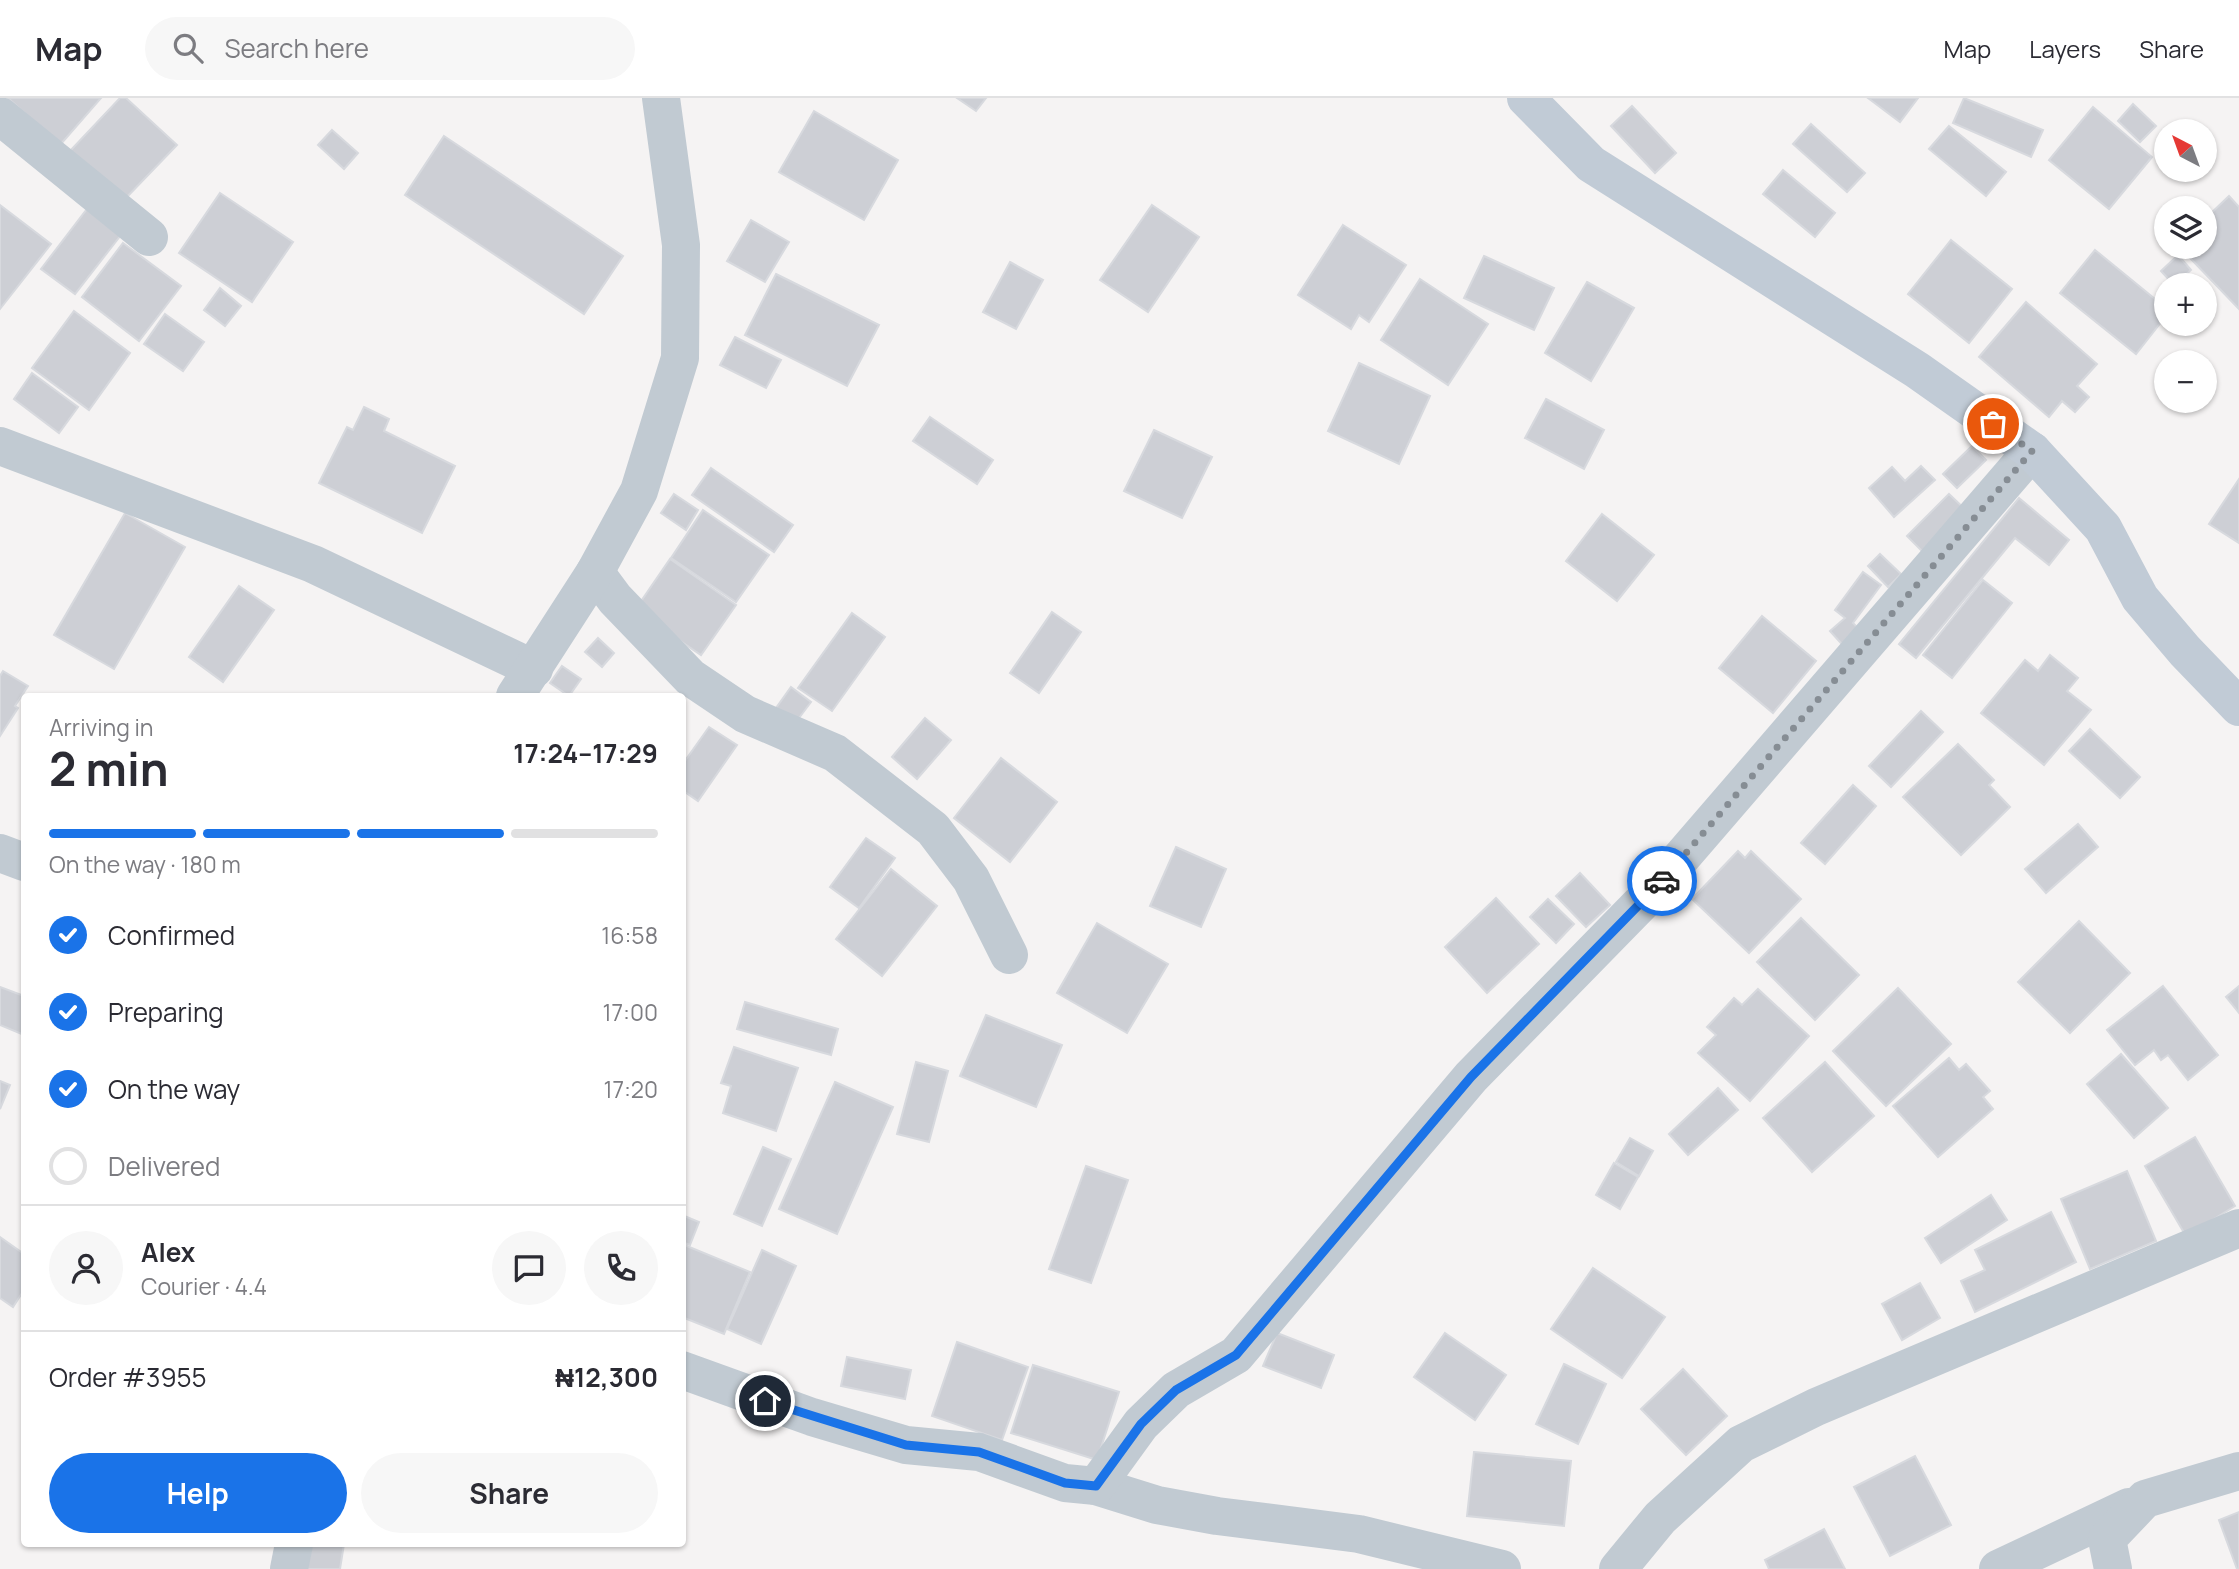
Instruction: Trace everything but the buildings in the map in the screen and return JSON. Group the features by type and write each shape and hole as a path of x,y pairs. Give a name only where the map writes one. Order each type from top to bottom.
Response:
{"street":[{"path":"0,446 313,564 525,683 595,572 639,491 680,358 681,245 661,98"},
{"path":"1526,98 1591,164 1917,370 2032,451 2103,528 2140,598 2185,651 2239,707"},
{"path":"0,116 149,237"},
{"path":"1096,1486 1141,1424 1176,1390 1236,1355 1471,1077 1650,895 2032,451"},
{"path":"595,572 615,599 690,677 745,714 835,753 933,829 971,879 1009,955"},
{"path":"0,853 21,861"},
{"path":"1618,1569 1660,1518 1741,1444 1816,1407 2239,1228"},
{"path":"686,1371 812,1417 906,1445 979,1452 1065,1483 1096,1486 1157,1505 1217,1516 1359,1534 1502,1569"},
{"path":"1998,1569 2145,1499 2239,1471"},
{"path":"2113,1569 2107,1539 2145,1499"},
{"path":"289,1569 293,1547"}],"way so far":[{"path":"1662,881 2032,451 1993,424"}],"route":[{"path":"765,1401 906,1445 979,1452 1065,1483 1096,1486 1141,1424 1176,1390 1236,1355 1471,1077 1662,881"}]}
